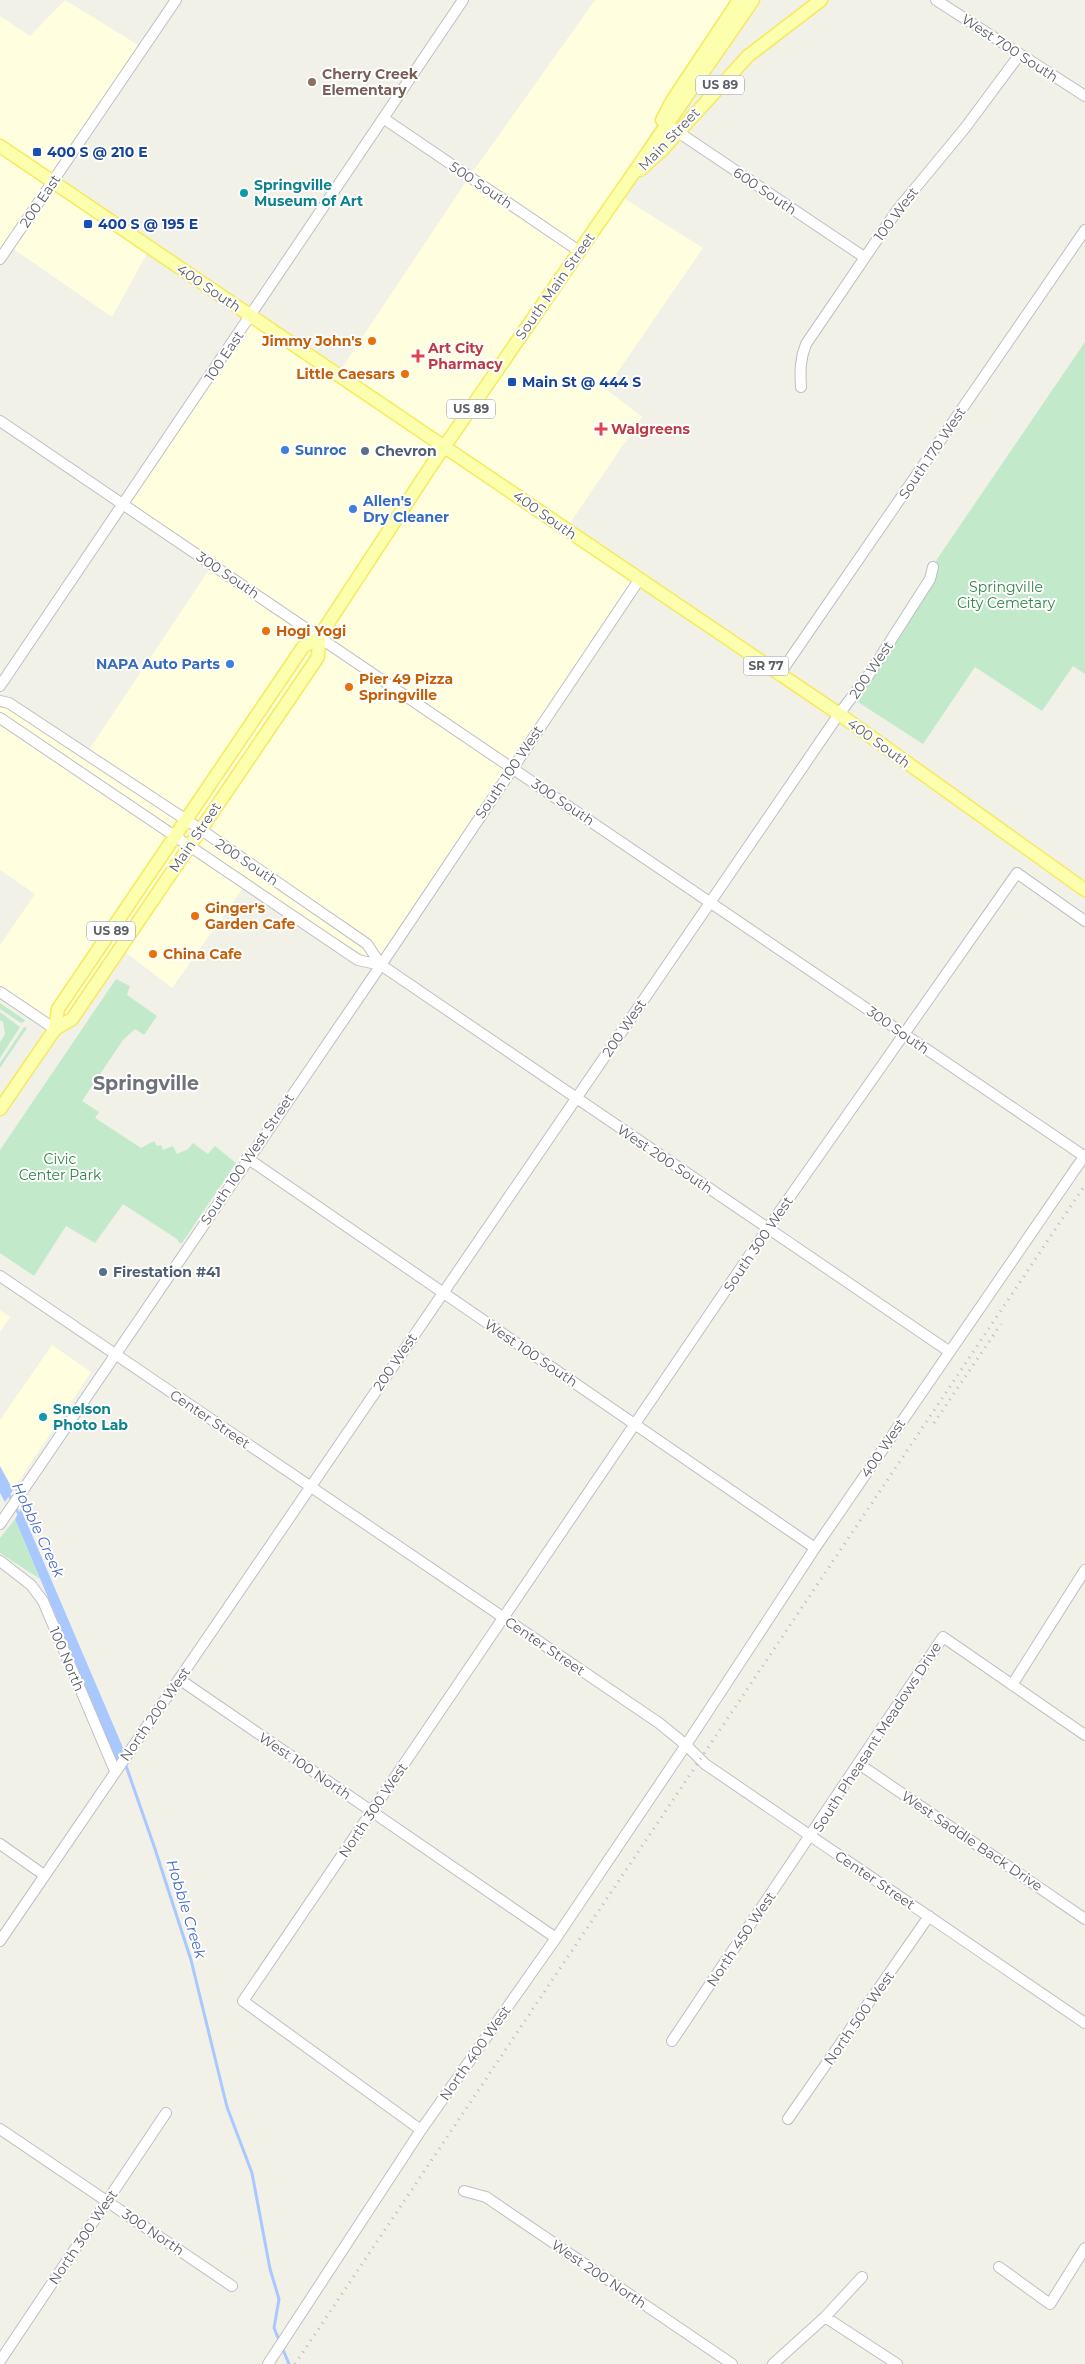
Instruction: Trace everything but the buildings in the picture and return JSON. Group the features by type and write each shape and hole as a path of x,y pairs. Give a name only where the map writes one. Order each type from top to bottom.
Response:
{"main road":[{"name":"Main Street","path":"597,226 658,137 667,109 739,0"},
{"path":"658,137 753,0"},
{"name":"Main Street","path":"628,180 652,160 748,56 820,0"},
{"name":"400 South","path":"0,146 839,714 1085,890"},
{"name":"South Main Street","path":"496,372 597,226"},
{"name":"Main Street","path":"55,1030 58,1009 303,647 319,637 496,372"},
{"name":"Main Street","path":"0,1109 55,1030 72,1019 318,657 319,637"}],"street":[{"name":"200 East","path":"0,259 176,0"},
{"name":"100 East","path":"0,686 463,0"},
{"name":"West 700 South","path":"936,0 1085,96"},
{"name":"100 West","path":"802,387 801,356 806,344 898,209 965,128 1020,54"},
{"name":"500 South","path":"383,118 580,251"},
{"name":"600 South","path":"666,125 864,258"},
{"name":"South 170 West","path":"780,675 1085,230"},
{"name":"300 South","path":"0,421 904,1033 1025,1118 1085,1156"},
{"name":"200 West","path":"311,1487 839,714 868,676 930,579 933,567"},
{"name":"South 100 West","path":"381,965 511,768 639,580"},
{"name":"200 South","path":"0,702 9,703 200,829 367,944 381,965"},
{"name":"200 South","path":"0,718 358,960 381,965"},
{"name":"South 300 West","path":"503,1618 768,1228 1017,873 1085,921"},
{"name":"West 200 South","path":"381,965 950,1352"},
{"name":"South 100 West Street","path":"0,1524 116,1355 247,1158 381,965"},
{"path":"0,992 55,1030"},
{"name":"400 West","path":"686,1745 815,1548 1085,1156"},
{"name":"West 100 South","path":"247,1158 815,1548"},
{"name":"Center Street","path":"0,1276 659,1722 705,1764 1085,2023"},
{"name":"North 200 West","path":"0,1941 311,1487"},
{"name":"100 North","path":"0,1561 31,1585 43,1601 115,1771"},
{"path":"1085,1570 1012,1685 1085,1735"},
{"name":"North 300 West","path":"421,2130 243,2001 503,1618"},
{"name":"South Pheasant Meadows Drive","path":"811,1837 943,1637 1012,1685"},
{"name":"West 100 North","path":"179,1679 556,1938"},
{"name":"North 400 West","path":"268,2364 421,2130 556,1938 686,1745"},
{"name":"West Saddle Back Drive","path":"859,1764 1085,1919"},
{"name":"North 450 West","path":"672,2041 811,1837"},
{"path":"0,1844 44,1875"},
{"name":"North 500 West","path":"788,2120 929,1916"},
{"name":"North 300 West","path":"0,2361 166,2113"},
{"name":"300 North","path":"0,2129 232,2286"},
{"name":"West 200 North","path":"464,2191 486,2197 732,2364"},
{"path":"999,2267 1050,2304 1085,2248"},
{"path":"773,2364 825,2317 862,2277"},
{"path":"825,2317 896,2364"}],"shaded area":[{"path":"65,0 143,48 52,182 150,248 112,317 9,246 0,259 0,16 30,36"},
{"path":"595,0 738,0 685,78 614,192 703,248 606,389 642,417 566,529 639,580 381,965 246,884 172,988 120,948 72,1019 55,1029 0,992 0,945 35,894 0,870 0,701 86,754 212,565 123,503 251,316 338,374 469,177"},
{"path":"0,1310 10,1317 0,1332"},
{"path":"52,1345 91,1372 13,1490 0,1466 0,1420"}],"green space":[{"name":"Springville City Cemetary","path":"1085,342 1085,674 1073,666 1042,711 975,667 923,744 847,695 928,578 931,568"},
{"name":"Civic Center Park","path":"116,979 130,986 127,995 157,1016 144,1035 135,1029 123,1040 82,1101 99,1112 95,1118 141,1148 154,1141 157,1146 161,1145 163,1150 173,1146 177,1154 188,1149 193,1143 208,1154 215,1146 236,1163 182,1243 179,1243 177,1239 123,1204 95,1243 66,1226 34,1276 0,1253 0,1150"},
{"path":"0,1003 25,1020 24,1022 21,1023 0,1009"},
{"path":"0,1012 20,1027 0,1058 0,1042 5,1034 3,1022 0,1020"},
{"path":"24,1027 27,1028 0,1068 0,1063"},
{"path":"15,1519 40,1579 0,1553 0,1538"}],"water":[{"path":"0,1466 13,1490 5,1502 0,1493"},
{"path":"21,1509 124,1750 117,1762 15,1519"}],"waterway":[{"name":"Hobble Creek","path":"8,1493 20,1516"},
{"name":"Hobble Creek","path":"125,1763 191,1960 227,2107 252,2173 270,2269 279,2299 274,2328 289,2364"}],"railway":[{"path":"295,2364 1085,1185"},
{"path":"934,1423 1001,1324"}],"place":[{"name":"Cherry Creek Elementary","path":"312,82"},
{"name":"400 S @ 210 E","path":"37,152"},
{"name":"Springville Museum of Art","path":"244,193"},
{"name":"400 S @ 195 E","path":"88,224"},
{"name":"Jimmy John's","path":"372,341"},
{"name":"Art City Pharmacy","path":"418,356"},
{"name":"Little Caesars","path":"405,374"},
{"name":"Main St @ 444 S","path":"512,382"},
{"name":"Walgreens","path":"601,429"},
{"name":"Sunroc","path":"285,450"},
{"name":"Chevron","path":"365,451"},
{"name":"Allen's Dry Cleaner","path":"353,509"},
{"name":"Hogi Yogi","path":"266,631"},
{"name":"NAPA Auto Parts","path":"230,664"},
{"name":"Pier 49 Pizza Springville","path":"349,687"},
{"name":"Ginger's Garden Cafe","path":"195,916"},
{"name":"China Cafe","path":"153,954"},
{"name":"Firestation #41","path":"103,1272"},
{"name":"Snelson Photo Lab","path":"43,1417"}],"district":[{"name":"Springville","path":"146,1083"}]}
